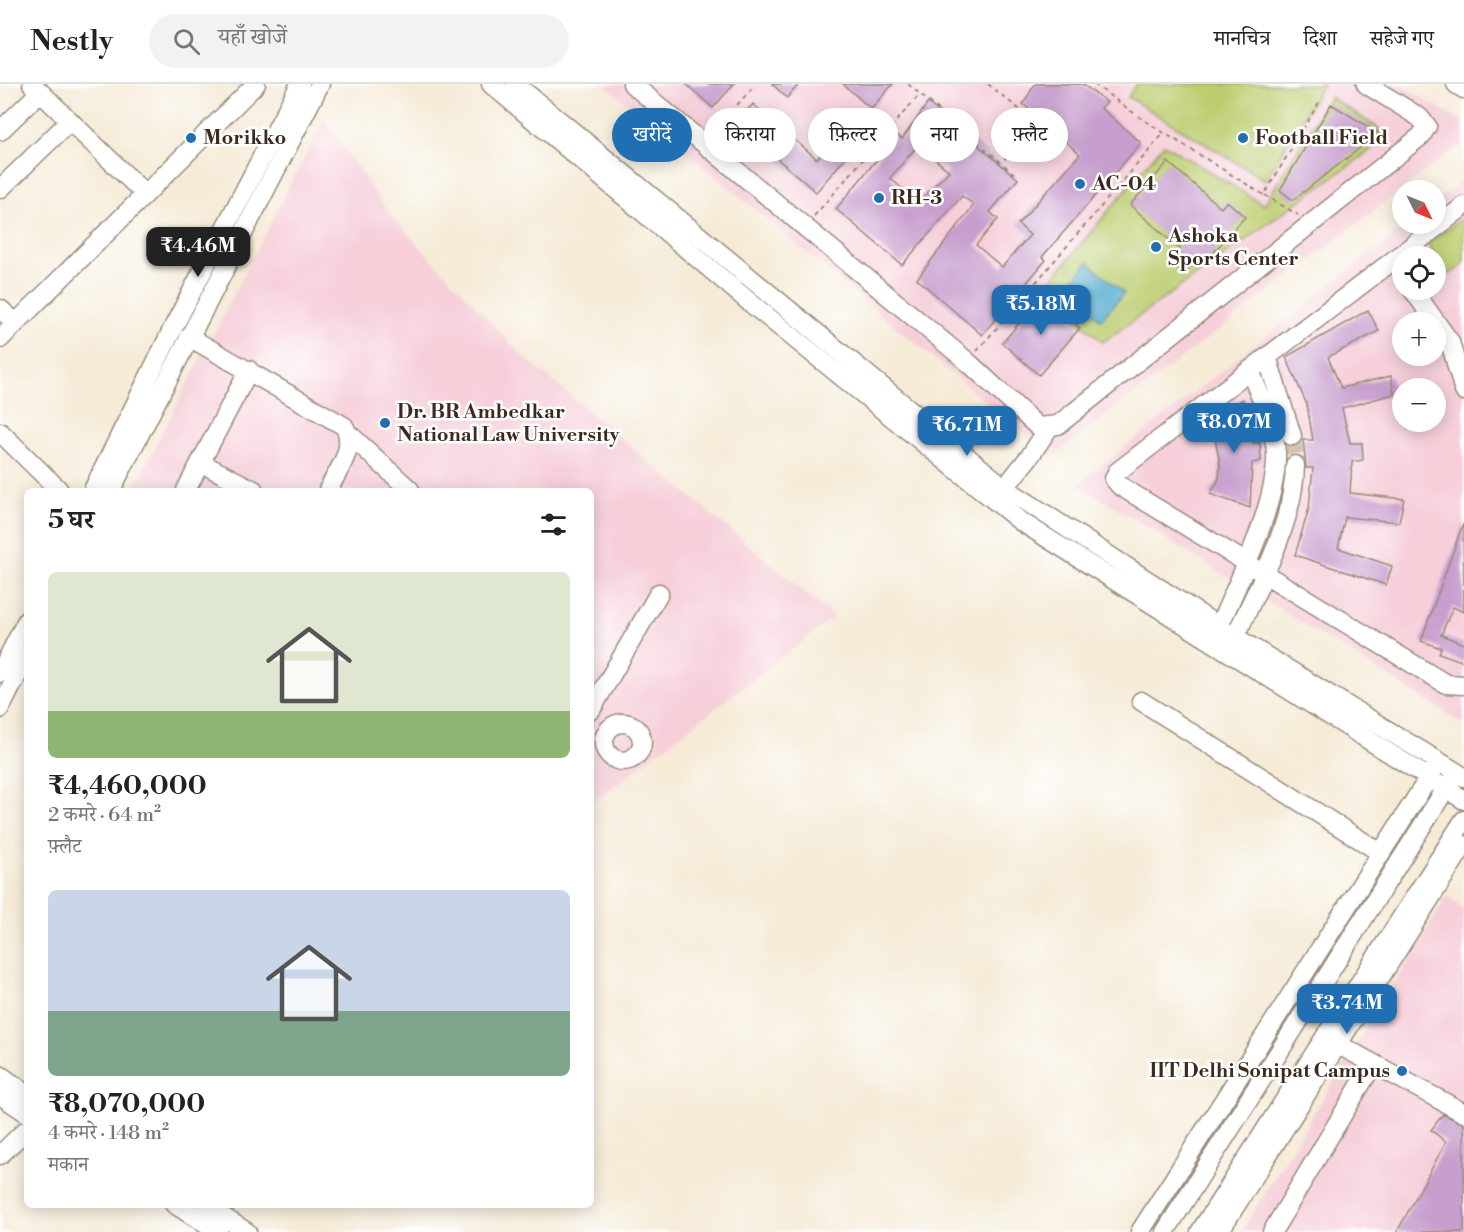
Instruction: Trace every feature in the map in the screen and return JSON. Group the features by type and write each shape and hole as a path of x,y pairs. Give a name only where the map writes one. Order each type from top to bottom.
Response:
{"street":[{"path":"0,339 256,84"},
{"path":"112,488 167,360 300,84"},
{"path":"94,488 167,360 189,337 320,84"},
{"path":"491,84 753,305 999,495 1219,626 1460,775 1447,789 1165,1232"},
{"path":"515,84 1058,546 1464,800"},
{"path":"632,84 968,363 1038,427 1058,425 1421,136 1427,126 1419,117 1366,84"},
{"path":"1456,84 1464,89"},
{"path":"0,131 36,88 145,194"},
{"path":"0,189 70,121"},
{"path":"1421,246 1464,206"},
{"path":"1392,271 1267,357 1118,472 1114,480 1120,486 1446,684 1464,685"},
{"path":"1420,300 1450,342 1464,391"},
{"path":"0,309 16,323"},
{"path":"189,337 334,418 408,488"},
{"path":"1267,357 1292,436"},
{"path":"187,488 249,370"},
{"path":"1219,626 1246,562 1275,477 1276,454 1273,434 1250,370"},
{"path":"999,495 1050,426"},
{"path":"0,432 57,488"},
{"path":"329,488 349,448 350,435"},
{"path":"201,463 250,488"},
{"path":"1235,637 1265,573 1291,501 1295,465"},
{"path":"594,705 659,593"},
{"path":"0,673 24,626"},
{"path":"0,708 24,662"},
{"path":"1141,701 1381,853"},
{"path":"1140,1232 1439,762"},
{"path":"1219,1232 1464,819"},
{"path":"1200,1232 1464,845"},
{"path":"1331,1041 1464,1113"},
{"path":"1272,1232 1373,1064"},
{"path":"0,1075 24,1092"},
{"path":"0,1095 24,1111"},
{"path":"0,1155 24,1132"},
{"path":"180,1208 218,1232"},
{"path":"209,1208 247,1232"}],"path":[{"path":"908,84 1018,177"},
{"path":"988,84 1031,119 1002,163"},
{"path":"1094,84 1164,133 1298,214 1305,229"},
{"path":"703,143 754,86"},
{"path":"805,227 920,94"},
{"path":"1264,195 1321,99"},
{"path":"968,363 1164,133"}],"shaded area":[{"path":"604,84 1400,84 1464,123 1464,142 1414,180 1392,180 1392,197 1052,457 692,157 692,108 633,108"},
{"name":"Dr. BR Ambedkar National Law University","path":"324,119 390,215 523,356 834,617 594,802 594,488 134,488"},
{"path":"1464,179 1464,724 1078,484 1395,234 1446,234 1446,193"},
{"name":"IIT Delhi Sonipat Campus","path":"1448,895 1464,911 1464,1232 1241,1232"}],"green space":[{"name":"Football Field","path":"1136,84 1323,84 1265,180 1128,97"},
{"name":"Ashoka Sports Center","path":"1330,97 1390,136 1103,342 1043,290 1164,144 1264,205"},
{"path":"1464,217 1464,264 1449,275 1446,271 1446,246 1429,246 1427,243 1440,234 1446,234 1446,230"}],"water":[{"path":"1088,262 1124,293 1101,320 1065,289"}],"building":[{"path":"686,84 734,84 713,108"},
{"path":"772,84 799,84 787,98"},
{"path":"843,84 893,84 870,108"},
{"path":"1035,84 1082,84 1107,102 1101,108 1141,143 1042,257 1046,260 982,335 917,279 974,205 962,196 902,265 836,209 875,162 898,162 898,136 902,139 910,128 910,154 890,178 918,202 949,171 938,162 979,162 979,146 991,156 991,162 998,162 1018,179 990,212 998,219 976,245 1002,267 1030,235 1018,224 1080,154 1068,143 1068,108 1028,108 1023,104"},
{"path":"928,103 934,108 924,108"},
{"path":"1331,104 1379,133 1293,200 1280,190"},
{"path":"796,141 808,151 808,162 842,162 816,192 781,162 796,162"},
{"path":"1168,162 1221,208 1227,201 1245,217 1202,265 1196,260 1184,274 1169,261 1180,249 1130,205"},
{"path":"1043,296 1080,328 1039,375 1002,343"},
{"path":"1368,310 1379,331 1328,357 1341,388 1391,376 1392,395 1342,408 1350,443 1362,443 1363,460 1352,462 1350,493 1404,499 1399,522 1345,517 1338,548 1392,566 1386,585 1295,555 1309,508 1313,468 1306,468 1303,440 1313,440 1307,405 1286,357"},
{"path":"1243,399 1253,443 1260,443 1261,461 1252,463 1250,508 1210,494 1219,479 1220,463 1214,434 1207,417"},
{"path":"1463,524 1464,612 1453,607 1441,635 1464,644 1464,662 1439,653 1441,648 1421,641"},
{"path":"1443,1114 1464,1124 1464,1232 1397,1232 1446,1142 1431,1130"}],"tunnel":[{"path":"1292,436 1295,465"}],"place":[{"name":"Morikko","path":"191,138"},
{"name":"Football Field","path":"1243,138"},
{"name":"AC-04","path":"1080,184"},
{"name":"RH-3","path":"879,198"},
{"name":"Ashoka Sports Center","path":"1156,247"},
{"name":"Dr. BR Ambedkar National Law University","path":"385,423"},
{"name":"IIT Delhi Sonipat Campus","path":"1402,1071"}]}
